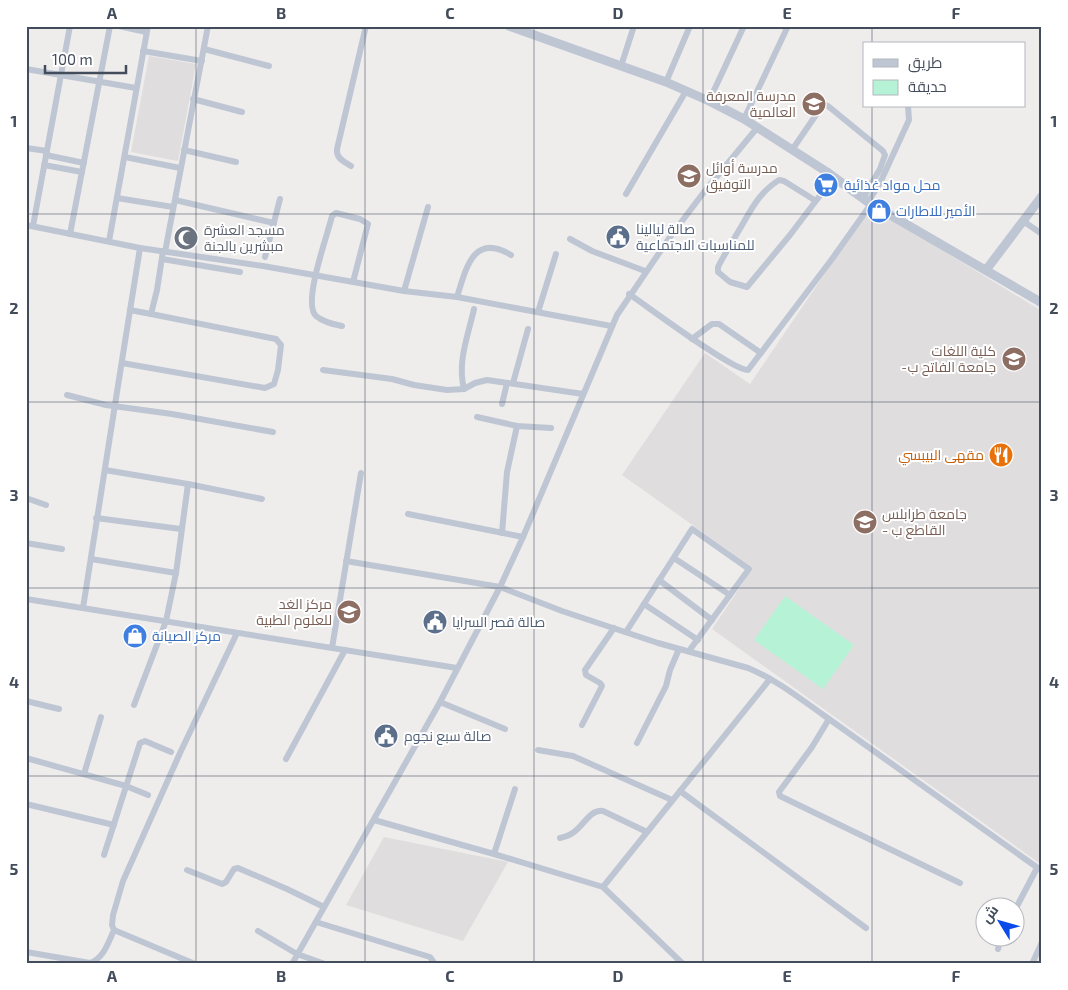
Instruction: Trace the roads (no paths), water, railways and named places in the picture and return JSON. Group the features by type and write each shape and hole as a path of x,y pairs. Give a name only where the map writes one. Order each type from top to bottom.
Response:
{"street":[{"path":"70,26 44,165 29,226 140,248 264,266 404,291 457,297 611,326"},
{"path":"70,234 110,26"},
{"path":"109,241 147,29 119,26"},
{"path":"151,314 208,26"},
{"path":"351,166 340,159 337,149 366,26"},
{"path":"509,26 666,82 709,100 744,119 834,177 867,201 1042,303"},
{"path":"621,66 634,26"},
{"path":"666,82 690,26"},
{"path":"709,100 744,26"},
{"path":"744,119 788,26"},
{"path":"204,49 270,66"},
{"path":"143,51 202,61"},
{"path":"26,69 136,88"},
{"path":"626,194 686,91"},
{"path":"193,99 242,112"},
{"path":"792,150 820,109 825,105 828,106 883,151 885,155 867,201"},
{"path":"629,294 692,339 744,370 750,368 832,259 880,183 909,120 908,108"},
{"path":"292,964 440,702 500,587 523,537 611,326 629,294 704,192 757,128"},
{"path":"26,148 84,163"},
{"path":"184,150 236,162"},
{"path":"124,158 180,168"},
{"path":"44,165 82,172"},
{"path":"816,201 784,181 779,180 772,184 750,209 718,267 718,272 730,282 747,287 816,201 834,177"},
{"path":"986,270 1042,196"},
{"path":"117,198 174,204 274,223"},
{"path":"265,257 280,199"},
{"path":"404,291 428,207"},
{"path":"342,326 315,315 313,310 314,276 334,213 360,219 368,224 368,231 353,282"},
{"path":"1023,220 1042,234"},
{"path":"570,239 592,251 646,271"},
{"path":"83,608 140,248"},
{"path":"457,297 471,258 478,251 493,248 511,255"},
{"path":"538,312 556,254"},
{"path":"162,259 240,272"},
{"path":"464,389 461,365 474,309"},
{"path":"122,363 265,388 274,384 278,370 281,345 276,339 130,310"},
{"path":"692,339 712,324 719,324 761,353"},
{"path":"502,404 528,329"},
{"path":"323,370 392,378 414,385 447,390 464,389 475,383 487,380 583,394"},
{"path":"67,394 114,406 273,432"},
{"path":"477,417 517,426 551,428"},
{"path":"502,533 506,478 517,426"},
{"path":"105,470 262,499"},
{"path":"332,648 361,473"},
{"path":"134,705 166,621 176,573 188,484"},
{"path":"26,498 46,505"},
{"path":"408,514 523,537"},
{"path":"96,518 181,528"},
{"path":"626,632 692,529 749,570 689,651"},
{"path":"26,544 62,550"},
{"path":"674,558 730,595"},
{"path":"90,559 176,573"},
{"path":"346,561 500,587 536,602 626,632 748,668 770,679 829,719 1039,869 1022,898"},
{"path":"659,580 712,620"},
{"path":"26,599 458,668"},
{"path":"644,604 698,640"},
{"path":"582,725 602,686 586,675 585,670 614,628"},
{"path":"26,952 90,963 97,961 104,953 114,930 112,915 123,881 180,753 237,633"},
{"path":"637,743 666,686 670,670 679,649"},
{"path":"286,759 345,650"},
{"path":"603,888 770,679"},
{"path":"26,700 59,709"},
{"path":"440,702 505,729"},
{"path":"84,774 102,718"},
{"path":"829,719 812,747 779,792 780,796 960,883"},
{"path":"104,855 141,742 145,741 171,752"},
{"path":"538,750 573,756 672,800"},
{"path":"26,758 126,786 148,795"},
{"path":"494,854 516,789"},
{"path":"680,791 866,928"},
{"path":"26,804 114,825"},
{"path":"560,838 570,835 598,811 647,832"},
{"path":"374,820 494,854 603,888 683,964"},
{"path":"186,870 222,884 226,882 234,869 238,868 324,907"},
{"path":"316,922 430,957 435,964"},
{"path":"114,930 195,964"},
{"path":"258,931 298,954 325,964"},
{"path":"1032,964 1042,942"}],"place":[{"name":"مدرسة المعرفة العالمية","path":"814,104"},
{"name":"مدرسة أوائل التوفيق","path":"689,176"},
{"name":"محل مواد غذائية","path":"826,185"},
{"name":"الأمير للاطارات","path":"879,211"},
{"name":"صالة ليالينا للمناسبات الاجتماعية","path":"618,237"},
{"name":"مسجد العشرة مبشرين بالجنة","path":"186,238"},
{"name":"كلية اللغات -جامعة الفاتح ب","path":"1014,359"},
{"name":"مقهى البيبسي","path":"1001,455"},
{"name":"جامعة طرابلس - القاطع ب","path":"865,522"},
{"name":"مركز الغد للعلوم الطبية","path":"349,612"},
{"name":"صالة قصر السرايا","path":"435,622"},
{"name":"مركز الصيانة","path":"135,636"},
{"name":"صالة سبع نجوم","path":"386,736"}]}
